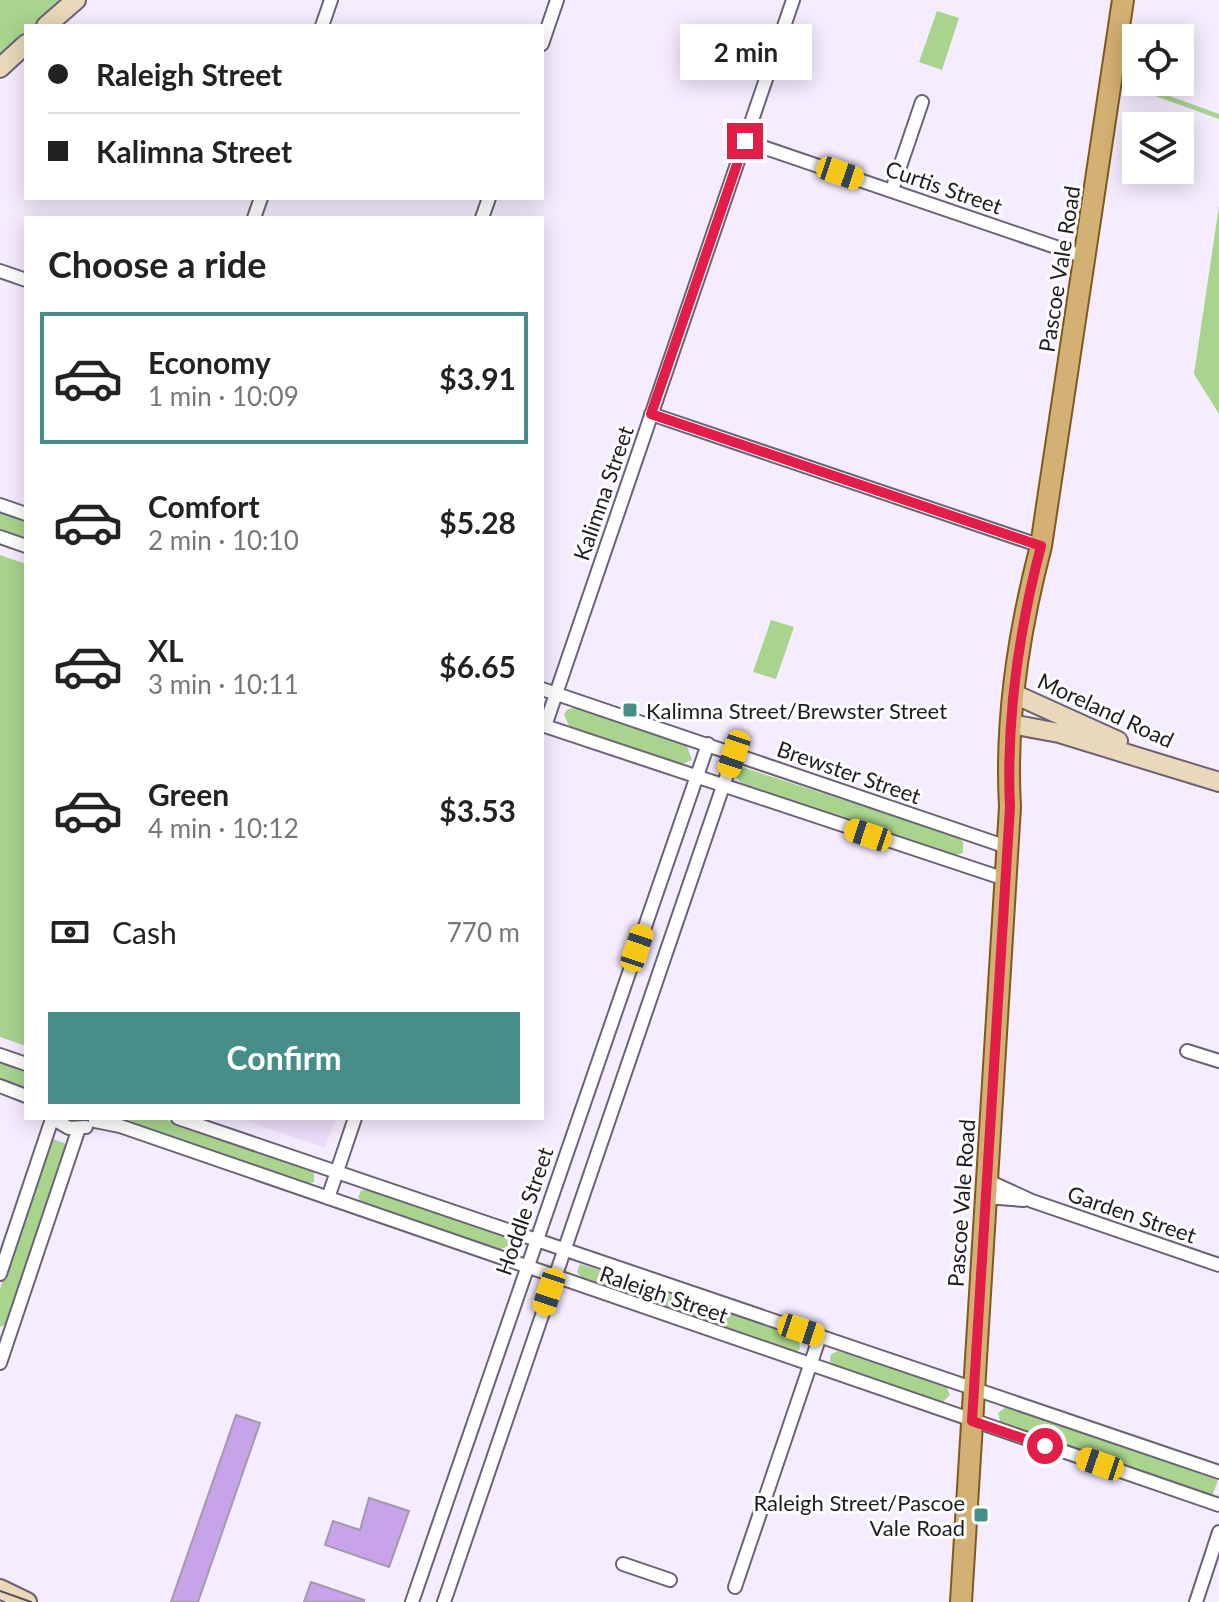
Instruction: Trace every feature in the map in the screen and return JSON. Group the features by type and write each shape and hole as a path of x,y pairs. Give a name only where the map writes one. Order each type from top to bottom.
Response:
{"main road":[{"path":"48,24 76,0"},
{"name":"Pascoe Vale Road","path":"961,1602 1007,847 1030,591 1041,546 1123,0"},
{"path":"0,68 24,46"},
{"name":"Moreland Road","path":"1021,697 1178,769"},
{"name":"Moreland Road","path":"1017,724 1219,782"},
{"path":"0,1589 27,1602"}],"street":[{"path":"323,24 331,0"},
{"path":"544,38 557,0"},
{"name":"Kalimna Street","path":"544,725 548,691 651,414 793,0"},
{"path":"892,190 922,102"},
{"name":"Curtis Street","path":"745,141 1085,257"},
{"path":"0,271 24,279"},
{"path":"651,414 1041,546"},
{"path":"0,505 24,513"},
{"path":"0,537 24,545"},
{"name":"Brewster Street","path":"548,691 1007,847"},
{"path":"544,725 696,779 1005,879"},
{"name":"Hoddle Street","path":"412,1602 708,744"},
{"path":"444,1602 734,754"},
{"path":"1187,1051 1219,1061"},
{"path":"0,1055 24,1063"},
{"path":"0,1086 24,1095"},
{"path":"0,1274 52,1120"},
{"path":"55,1120 69,1128 79,1128 97,1120"},
{"name":"Raleigh Street","path":"97,1120 1219,1505"},
{"name":"Raleigh Street","path":"184,1120 1219,1472"},
{"path":"328,1198 354,1120"},
{"path":"0,1363 79,1128"},
{"name":"Garden Street","path":"986,1188 1219,1265"},
{"path":"735,1587 820,1336"},
{"path":"1196,1602 1219,1532"},
{"path":"623,1564 670,1580"}],"shaded area":[{"path":"244,1120 335,1120 325,1148"}],"green space":[{"path":"0,0 62,0 36,24 24,24 24,35 0,57"},
{"path":"937,11 959,18 942,70 919,62"},
{"path":"1155,96 1170,96 1219,114 1219,119"},
{"path":"1219,206 1219,414 1194,374"},
{"path":"0,511 24,519 24,539 0,531"},
{"path":"0,555 24,563 24,1045 0,1037"},
{"path":"771,620 794,627 776,679 753,672"},
{"path":"577,708 687,746 692,760 682,764 569,726 564,714 568,709"},
{"path":"742,767 957,837 963,842 963,853 952,856 743,785 735,776"},
{"path":"0,1060 24,1068 24,1090 0,1082"},
{"path":"122,1120 167,1120 314,1169 314,1182 306,1184"},
{"path":"53,1139 69,1145 8,1324 0,1327 0,1289"},
{"path":"370,1187 504,1233 509,1242 507,1247 497,1250 362,1203 358,1197 361,1191"},
{"path":"580,1264 798,1334 800,1349 793,1353 582,1278 577,1272"},
{"path":"838,1351 946,1386 950,1395 942,1403 835,1367 830,1361 831,1354"},
{"path":"1007,1406 1218,1480 1212,1497 1001,1424 998,1413"}],"building":[{"path":"236,1415 260,1423 198,1602 171,1602"},
{"path":"369,1498 409,1511 389,1567 325,1545 333,1521 360,1530"},
{"path":"311,1582 364,1600 364,1602 304,1602"}],"tram line":[{"path":"0,1591 31,1602"}],"place":[{"name":"Kalimna Street/Brewster Street","path":"630,710"},
{"name":"Raleigh Street/Pascoe Vale Road","path":"981,1515"}],"route":[{"path":"745,141 651,414 1041,546 1030,591 1010,731 1010,807 972,1421 1045,1446"}]}
